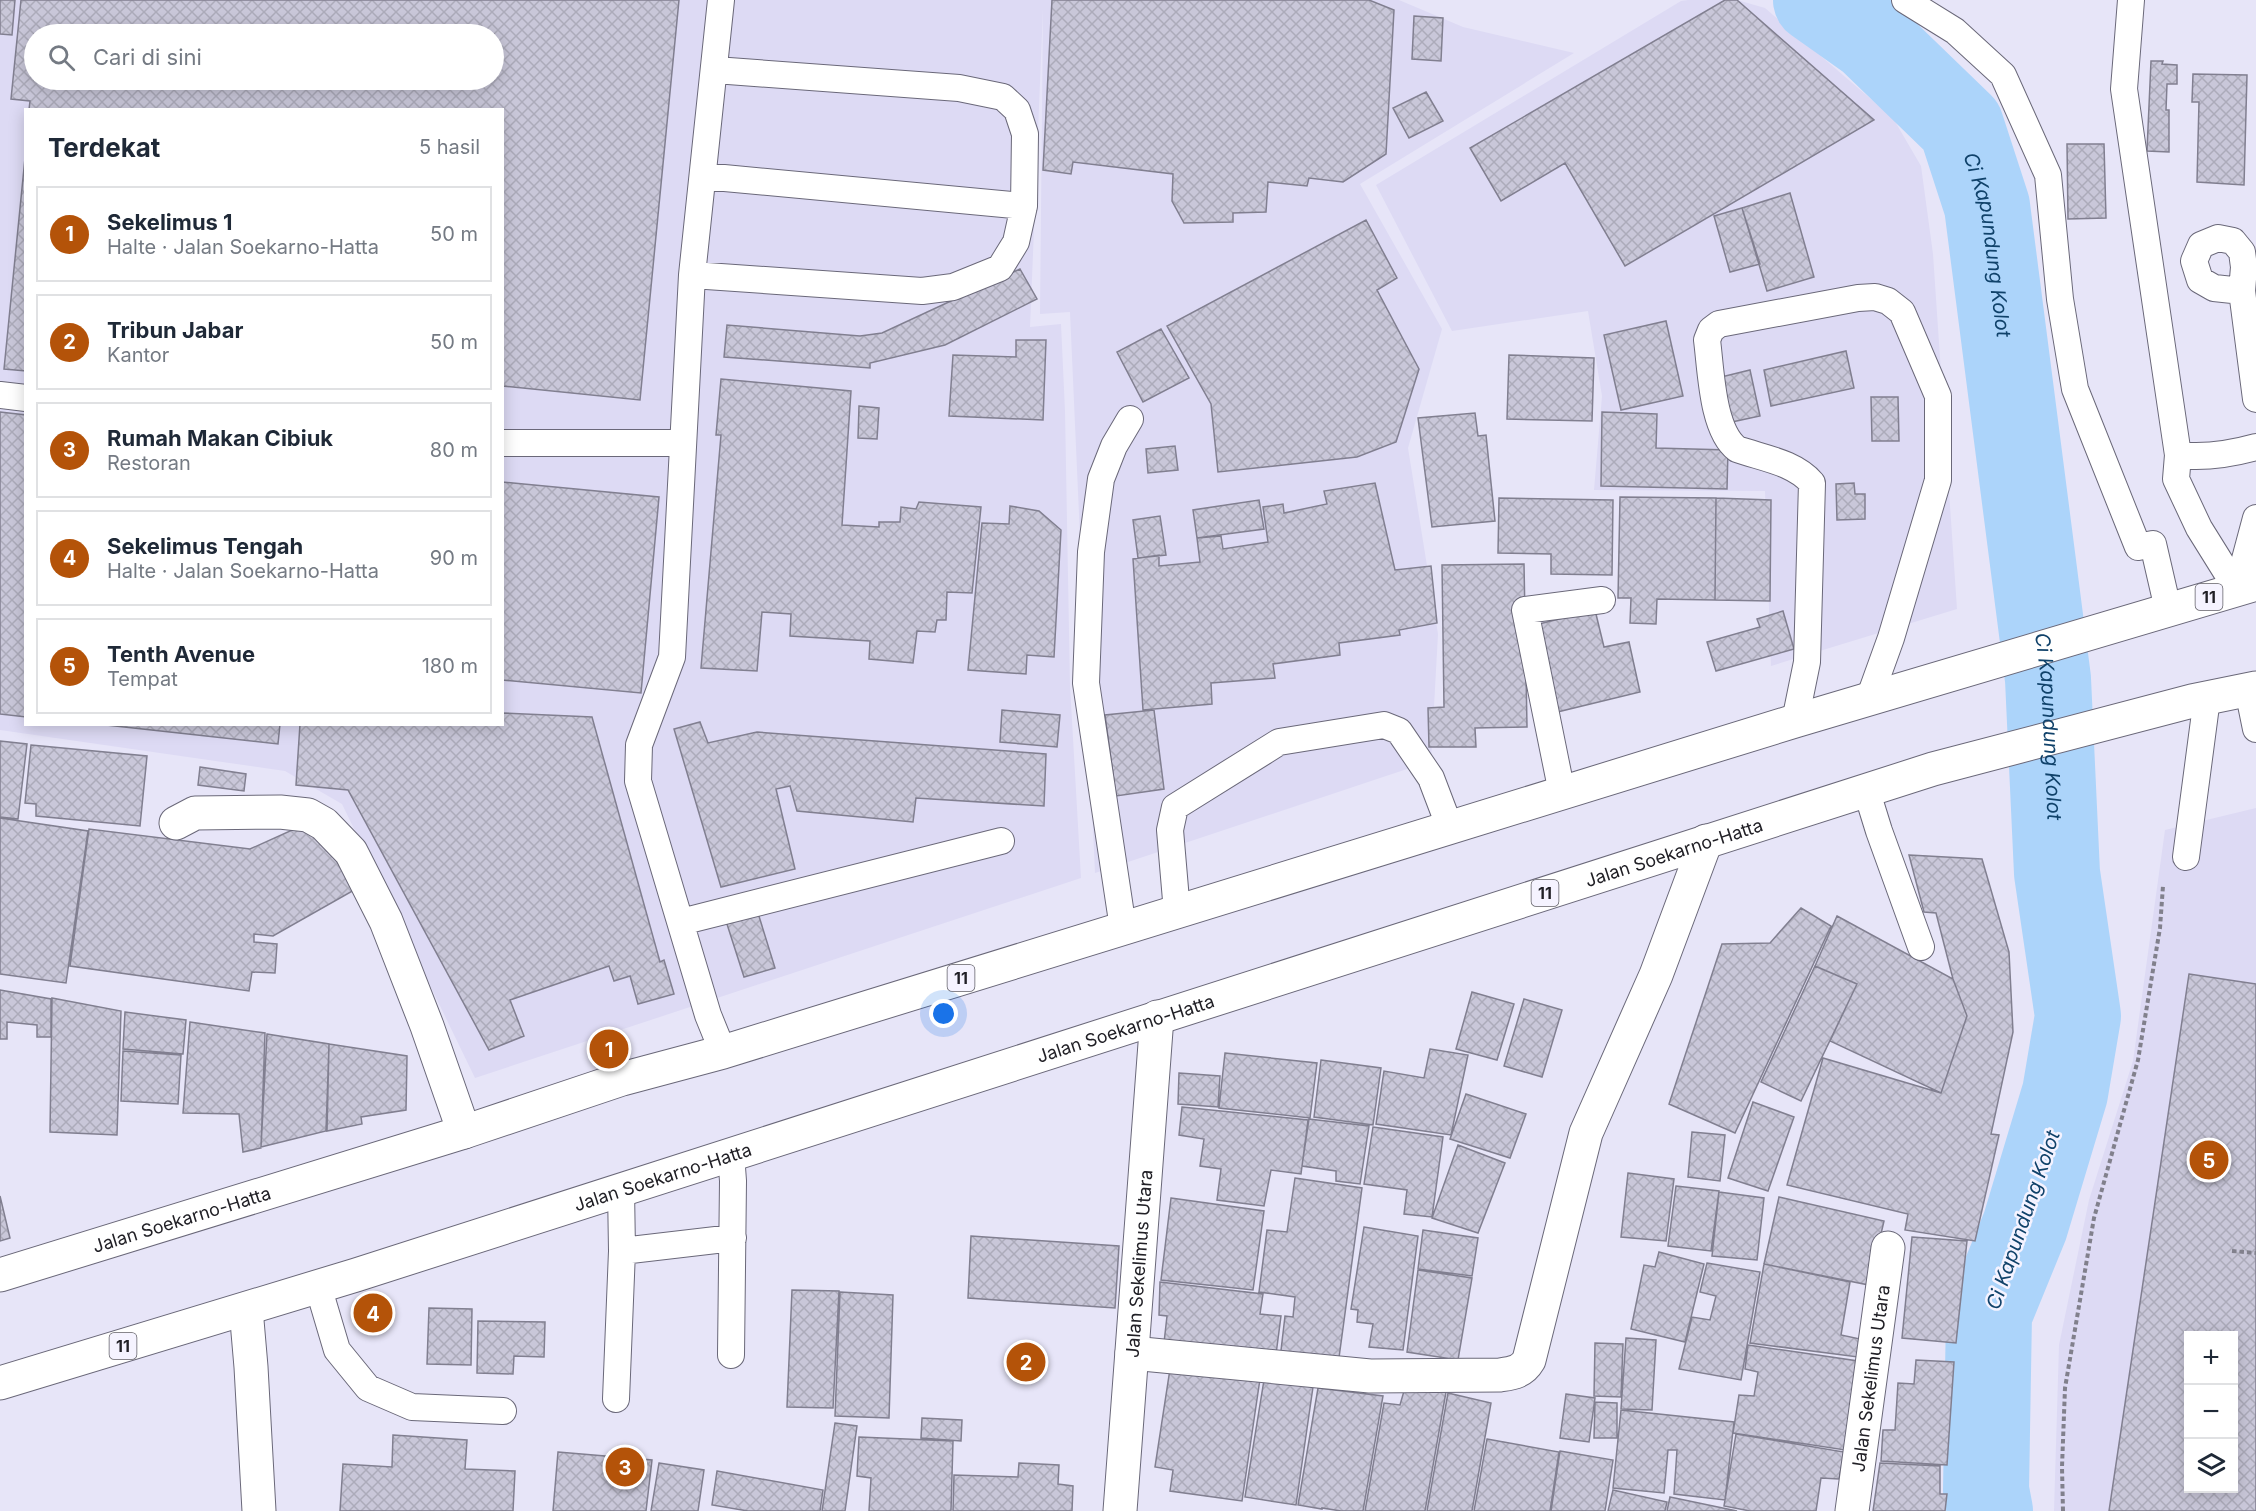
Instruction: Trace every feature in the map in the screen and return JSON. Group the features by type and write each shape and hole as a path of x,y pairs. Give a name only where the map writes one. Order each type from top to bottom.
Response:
{"main road":[{"name":"Jalan Soekarno-Hatta","path":"0,1275 464,1132 622,1079 723,1052 1795,721 2247,586"},
{"name":"Jalan Soekarno-Hatta","path":"0,1383 246,1309 1866,789 1933,769 2200,699 2252,689"},
{"path":"176,823 195,813 280,812 308,815 324,824 351,852 386,921 427,1026 464,1132"},
{"path":"1132,1353 1370,1376 1500,1375 1516,1373 1524,1368 1529,1360 1586,1133 1656,975 1706,842"},
{"name":"Jalan Sekelimus Utara","path":"1120,1511 1157,1017"},
{"name":"Jalan Sekelimus Utara","path":"1851,1511 1888,1248"},
{"path":"246,1309 259,1511"}],"lane":[{"path":"721,0 692,275 672,657 639,745 638,782 708,1015 723,1052"},
{"path":"1905,0 1955,31 2003,75 2048,175 2060,298 2075,389 2138,547 2153,544 2165,610"},
{"path":"2131,0 2124,89 2178,455 2176,479 2199,528 2247,586"},
{"path":"692,275 922,291 953,287 1000,268 1016,242 1024,206 1025,134 1017,110 1003,97 959,88 715,70"},
{"path":"703,176 1024,206"},
{"path":"2242,291 2256,399"},
{"path":"1795,721 1807,662 1812,483 1794,468 1737,449 1730,443 1719,419 1707,340 1711,330 1719,324 1858,298 1875,297 1888,301 1902,312 1938,396 1938,480 1892,638 1869,699"},
{"path":"0,395 24,398"},
{"path":"1123,928 1086,683 1092,552 1101,479 1114,446 1130,419"},
{"path":"504,443 682,443"},
{"path":"2178,455 2195,457 2236,453 2256,447"},
{"path":"2247,586 2256,518"},
{"path":"1562,793 1525,610 1602,600"},
{"path":"2252,689 2256,729"},
{"path":"2186,856 2200,699"},
{"path":"1177,912 1170,830 1175,807 1280,742 1384,724 1399,731 1431,778 1450,828"},
{"path":"1866,789 1921,947"},
{"path":"681,922 1001,841"},
{"path":"731,1154 733,1238 731,1355"},
{"path":"616,1400 622,1251 621,1189"},
{"path":"622,1251 733,1238"},
{"path":"318,1286 337,1350 368,1388 412,1407 503,1410"}],"path":[{"path":"2063,1511 2065,1388 2094,1218 2138,1060 2160,928 2163,884"},
{"path":"2232,1251 2256,1253"}],"shaded area":[{"path":"0,0 1399,0 1463,27 1574,53 1360,184 1442,329 1408,448 1438,634 1431,761 1095,873 1070,312 1040,314 1043,9 1030,327 1061,324 1065,411 1070,686 1081,878 475,1078 342,804 285,771 0,730"},
{"path":"1737,0 1765,8 1893,118 1921,166 1933,254 1957,609 1771,666 1765,491 1594,490 1602,396 1588,311 1452,331 1376,185 1681,1"},
{"path":"2256,808 2256,1511 2054,1511 2059,1345 2089,1200 2133,1061 2165,830"}],"building":[{"path":"0,0 15,0 12,35 0,34"},
{"path":"21,0 679,0 640,400 504,386 504,108 29,108 30,101 11,99"},
{"path":"1052,0 1369,0 1394,10 1386,154 1343,182 1309,178 1307,186 1268,182 1266,212 1233,213 1233,222 1184,223 1172,201 1173,174 1073,162 1071,174 1043,170"},
{"path":"1725,0 1737,0 1874,120 1625,266 1565,163 1501,201 1470,148"},
{"path":"1414,16 1443,18 1441,61 1412,59"},
{"path":"2151,61 2163,61 2162,64 2177,65 2177,84 2167,84 2169,152 2147,151"},
{"path":"2193,74 2247,75 2244,185 2197,182 2199,102 2192,102"},
{"path":"1426,92 1443,121 1409,138 1393,108"},
{"path":"2067,144 2104,144 2106,218 2068,219"},
{"path":"24,168 24,371 4,369"},
{"path":"1790,193 1814,277 1767,291 1742,208"},
{"path":"1742,208 1760,264 1730,272 1714,216"},
{"path":"1366,220 1397,278 1377,290 1419,369 1396,442 1357,457 1218,472 1211,404 1167,326"},
{"path":"1020,269 1037,299 945,345 870,363 870,368 724,357 727,325 860,336 882,333"},
{"path":"1666,321 1683,396 1621,410 1604,335"},
{"path":"1161,329 1189,378 1143,402 1117,352"},
{"path":"1016,340 1046,340 1043,420 949,416 953,355 1016,357"},
{"path":"1846,351 1854,388 1771,406 1764,370"},
{"path":"1509,355 1594,358 1592,421 1507,419"},
{"path":"1750,370 1760,416 1727,423 1717,378"},
{"path":"721,379 851,391 842,525 879,527 879,522 900,522 901,507 916,509 919,502 981,507 972,593 947,592 946,620 937,620 935,632 917,631 913,663 869,659 870,641 790,636 791,614 762,612 757,671 701,668 721,435 716,435"},
{"path":"1871,397 1898,397 1899,441 1872,441"},
{"path":"859,406 879,408 877,439 858,438"},
{"path":"0,412 24,415 24,717 0,714"},
{"path":"1602,412 1657,414 1656,448 1728,450 1727,489 1601,486"},
{"path":"1475,413 1478,436 1486,435 1495,521 1432,527 1418,418"},
{"path":"1175,446 1178,470 1148,473 1146,449"},
{"path":"504,482 659,497 641,693 504,680"},
{"path":"1375,483 1395,570 1431,566 1437,623 1399,630 1400,635 1339,643 1340,655 1273,664 1275,678 1211,683 1212,704 1143,710 1133,559 1159,555 1159,566 1200,562 1197,538 1221,536 1223,549 1268,542 1263,507 1283,504 1284,513 1327,504 1324,491"},
{"path":"1854,483 1855,494 1865,494 1865,519 1837,520 1836,484"},
{"path":"1620,497 1716,498 1715,600 1657,599 1656,624 1630,623 1631,598 1618,598"},
{"path":"1499,498 1613,500 1612,575 1551,574 1551,554 1498,553"},
{"path":"1716,498 1771,500 1770,601 1715,600"},
{"path":"1259,500 1264,529 1197,538 1193,510"},
{"path":"1010,506 1039,511 1061,530 1054,657 1027,655 1026,674 968,670 982,523 1009,524"},
{"path":"1160,516 1166,555 1138,558 1133,520"},
{"path":"1524,564 1527,727 1475,728 1476,747 1429,747 1428,708 1444,707 1442,565"},
{"path":"1595,610 1604,647 1629,642 1640,692 1549,714 1527,627"},
{"path":"1783,611 1794,649 1716,671 1707,642 1760,627 1757,619"},
{"path":"1002,710 1060,715 1057,747 1000,742"},
{"path":"1154,710 1164,789 1116,796 1105,715"},
{"path":"504,713 592,717 660,962 664,960 674,994 638,1004 630,976 614,981 609,966 510,1000 524,1036 489,1050 348,790 296,785 300,726 504,726"},
{"path":"700,722 708,743 757,732 1046,754 1044,806 916,798 913,822 797,811 790,786 776,789 795,869 721,887 674,729"},
{"path":"115,726 280,726 278,744"},
{"path":"0,741 27,744 18,819 0,817"},
{"path":"31,745 147,756 140,826 36,816 36,804 25,803"},
{"path":"200,767 246,774 244,791 198,785"},
{"path":"0,818 88,831 66,983 0,974"},
{"path":"310,822 356,889 273,936 254,934 254,942 277,944 275,973 252,972 249,991 70,966 89,829 250,849"},
{"path":"1909,855 1982,859 2009,952 2013,1032 1991,1134 1999,1135 1975,1241 1905,1230 1908,1214 1787,1185 1823,1058 1941,1093 1967,1016 1953,979 1936,913 1924,912"},
{"path":"1801,908 1831,926 1735,1133 1669,1104 1722,944 1770,943"},
{"path":"758,913 775,968 744,977 726,921"},
{"path":"1837,916 1953,979 1967,1016 1941,1093 1830,1041 1857,984 1815,966"},
{"path":"1815,966 1857,984 1801,1101 1761,1082"},
{"path":"2189,974 2256,984 2256,1511 2109,1511"},
{"path":"0,990 51,999 51,1037 37,1037 37,1025 7,1022 7,1039 0,1039"},
{"path":"1472,992 1514,1004 1497,1060 1456,1049"},
{"path":"52,998 121,1011 117,1135 50,1132"},
{"path":"1524,999 1562,1010 1542,1077 1504,1066"},
{"path":"125,1012 186,1020 183,1054 123,1049"},
{"path":"190,1022 265,1033 261,1148 243,1152 239,1114 183,1113"},
{"path":"267,1034 329,1044 326,1131 261,1147"},
{"path":"329,1044 407,1056 406,1110 361,1117 362,1124 327,1131"},
{"path":"1430,1049 1468,1055 1451,1135 1376,1124 1384,1071 1424,1078"},
{"path":"123,1051 181,1055 178,1104 121,1101"},
{"path":"1225,1053 1317,1063 1310,1118 1219,1108"},
{"path":"1321,1060 1381,1068 1373,1125 1314,1117"},
{"path":"1179,1073 1220,1076 1218,1107 1178,1104"},
{"path":"1466,1094 1526,1114 1510,1158 1450,1139"},
{"path":"1753,1102 1794,1117 1768,1191 1728,1178"},
{"path":"1182,1107 1308,1120 1301,1174 1271,1170 1264,1206 1217,1200 1221,1169 1200,1166 1204,1139 1179,1135"},
{"path":"1309,1119 1369,1126 1360,1184 1336,1181 1336,1171 1302,1166"},
{"path":"1373,1127 1443,1137 1432,1217 1404,1214 1407,1190 1364,1184"},
{"path":"1692,1132 1725,1135 1720,1181 1688,1177"},
{"path":"1458,1145 1505,1163 1478,1233 1432,1218"},
{"path":"1628,1173 1674,1179 1666,1241 1621,1237"},
{"path":"1295,1178 1362,1188 1338,1365 1280,1359 1285,1316 1293,1317 1295,1297 1259,1292 1267,1230 1287,1232"},
{"path":"1676,1186 1719,1191 1711,1251 1668,1246"},
{"path":"1719,1192 1764,1198 1757,1260 1712,1256"},
{"path":"0,1196 10,1238 0,1241"},
{"path":"1779,1197 1884,1221 1869,1285 1764,1264"},
{"path":"1171,1198 1264,1211 1253,1290 1161,1280"},
{"path":"1364,1227 1418,1236 1403,1350 1369,1347 1373,1324 1357,1322 1358,1310 1351,1309"},
{"path":"1423,1230 1478,1238 1472,1276 1418,1269"},
{"path":"971,1236 1119,1246 1115,1308 968,1298"},
{"path":"1912,1237 1967,1241 1956,1343 1902,1338"},
{"path":"1659,1252 1704,1264 1685,1342 1631,1329 1644,1265 1655,1267"},
{"path":"1707,1263 1760,1272 1741,1380 1679,1369 1692,1317 1710,1320 1716,1296 1700,1292"},
{"path":"1764,1264 1850,1282 1841,1335 1860,1339 1858,1357 1750,1343"},
{"path":"1418,1270 1472,1278 1458,1360 1407,1352"},
{"path":"1160,1282 1263,1294 1260,1314 1281,1316 1275,1362 1164,1343 1167,1316 1159,1315"},
{"path":"792,1290 839,1291 833,1408 787,1407"},
{"path":"840,1292 893,1295 889,1418 835,1416"},
{"path":"429,1308 472,1309 471,1365 427,1364"},
{"path":"478,1321 545,1322 544,1357 514,1356 513,1374 477,1373"},
{"path":"1626,1338 1656,1340 1652,1410 1621,1409"},
{"path":"1595,1343 1623,1344 1621,1397 1594,1396"},
{"path":"1748,1345 1858,1361 1845,1450 1733,1433 1739,1395 1754,1396 1758,1372 1745,1369"},
{"path":"1916,1360 1954,1362 1947,1465 1881,1461 1883,1430 1895,1430 1898,1383 1914,1384"},
{"path":"1170,1369 1260,1379 1242,1501 1170,1491 1173,1470 1155,1467"},
{"path":"1264,1380 1313,1387 1296,1505 1245,1497"},
{"path":"1406,1384 1446,1392 1425,1511 1365,1511 1384,1403 1400,1405"},
{"path":"1318,1388 1383,1396 1363,1511 1341,1511 1298,1505"},
{"path":"1448,1393 1491,1403 1472,1511 1427,1511"},
{"path":"1566,1394 1595,1398 1589,1442 1560,1438"},
{"path":"1595,1402 1617,1403 1617,1438 1594,1438"},
{"path":"1621,1410 1734,1422 1725,1500 1674,1494 1677,1450 1668,1450 1664,1493 1613,1488"},
{"path":"922,1418 962,1420 961,1441 921,1438"},
{"path":"835,1423 857,1426 845,1511 822,1511"},
{"path":"1736,1434 1844,1452 1839,1479 1821,1478 1816,1511 1750,1511 1724,1506"},
{"path":"393,1435 467,1440 465,1469 515,1471 513,1511 340,1511 343,1464 392,1467"},
{"path":"859,1437 953,1441 951,1511 869,1511 871,1478 857,1476"},
{"path":"1487,1439 1559,1452 1550,1511 1474,1511"},
{"path":"1560,1451 1613,1460 1605,1511 1551,1511"},
{"path":"558,1452 652,1460 646,1511 553,1511"},
{"path":"659,1463 704,1470 698,1511 651,1511"},
{"path":"1019,1463 1059,1465 1058,1484 1073,1486 1072,1511 953,1511 954,1475 1018,1477"},
{"path":"1880,1463 1940,1466 1940,1494 1947,1494 1945,1511 1873,1511"},
{"path":"717,1471 823,1490 820,1511 748,1511 712,1505"},
{"path":"1613,1490 1667,1502 1665,1511 1608,1511"},
{"path":"1670,1497 1737,1511 1667,1511"}],"waterway":[{"name":"Ci Kapundung Kolot","path":"1816,0 1871,39 1961,126 1987,206 2048,679 2057,873 2078,1016 2065,1093 2025,1226 1989,1314 1986,1490 1990,1511"}],"place":[{"name":"Sekelimus 1","path":"609,1049"},
{"name":"Tenth Avenue","path":"2209,1160"},
{"name":"Sekelimus Tengah","path":"373,1313"},
{"name":"Tribun Jabar","path":"1026,1362"},
{"name":"Rumah Makan Cibiuk","path":"625,1467"}]}
